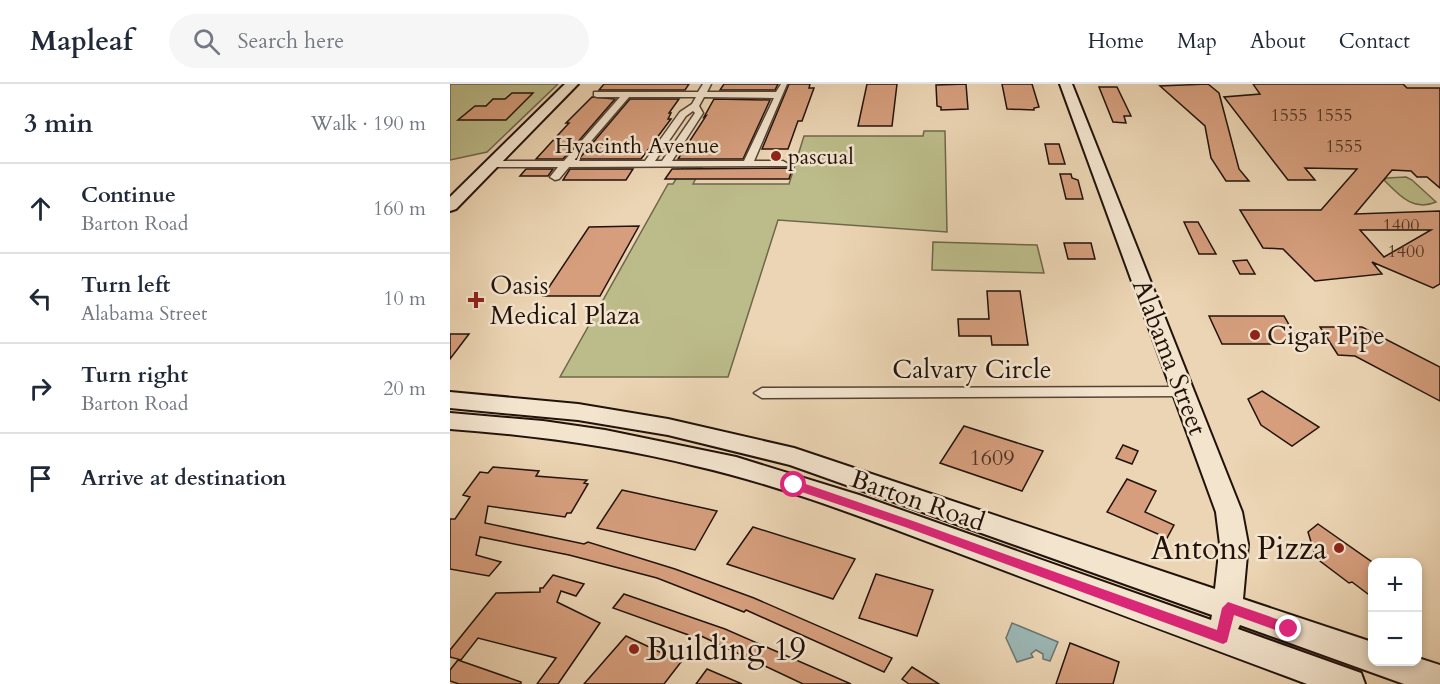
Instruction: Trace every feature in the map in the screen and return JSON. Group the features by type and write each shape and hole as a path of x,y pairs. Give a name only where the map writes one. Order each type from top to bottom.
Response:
{"main road":[{"path":"450,206 572,84"},
{"name":"Alabama Street","path":"1066,84 1232,524 1234,544 1226,623"},
{"name":"Barton Road","path":"450,400 570,422 698,457 794,485 920,528 1226,623 1368,656"},
{"name":"Barton Road","path":"450,421 523,425 570,422"},
{"name":"Barton Road","path":"1226,623 1349,684"},
{"path":"1396,666 1440,681"}],"street":[{"path":"648,164 683,114 694,106 706,84"},
{"path":"748,164 784,85"},
{"path":"597,94 779,95"},
{"path":"555,177 627,94"},
{"path":"665,164 699,113 694,106"},
{"name":"Hyacinth Avenue","path":"492,164 783,164"},
{"name":"Calvary Circle","path":"762,393 1182,392"}],"green space":[{"path":"450,84 558,84 487,152 450,160"},
{"path":"924,131 945,131 947,232 778,220 728,377 560,377 668,184 673,184 683,167 702,167 693,184 789,184 804,136 923,136"},
{"path":"1406,177 1436,202 1428,205 1413,203 1401,196 1384,180"},
{"path":"933,242 1037,245 1044,273 932,270"}],"water":[{"path":"1012,623 1058,642 1050,661 1043,659 1043,654 1036,650 1031,654 1033,657 1017,662 1006,638"}],"building":[{"path":"604,84 689,84 685,90 599,90"},
{"path":"724,84 778,84 775,90 720,90"},
{"path":"789,84 810,84 809,88 814,88 802,121 798,121 788,149 762,149"},
{"path":"867,84 897,84 892,126 858,126"},
{"path":"966,84 968,109 941,110 941,107 937,106 936,85"},
{"path":"1002,84 1032,84 1039,107 1034,110 1007,109"},
{"path":"1208,84 1219,93 1239,169 1249,181 1226,181 1211,158 1205,126 1160,86"},
{"path":"1253,84 1403,84 1407,88 1440,88 1440,188 1427,177 1417,177 1411,171 1392,170 1355,214 1440,211 1440,284 1433,288 1372,262 1382,274 1315,281 1283,249 1263,248 1240,210 1321,210 1357,169 1305,168 1315,180 1288,180 1224,97 1260,94","holes":["1360,230 1431,230 1384,257"]},
{"path":"1099,87 1117,87 1131,116 1124,116 1126,123 1113,122"},
{"path":"512,93 533,93 506,120 458,120 475,106 486,106 493,99 505,99"},
{"path":"592,97 615,99 563,159 536,159 569,123 566,123"},
{"path":"630,99 679,99 669,113 671,113 668,119 671,119 641,159 579,159"},
{"path":"714,99 770,100 743,159 678,159 706,116 704,117"},
{"path":"1045,144 1059,144 1065,164 1049,164"},
{"path":"788,168 792,170 789,179 665,179 672,169"},
{"path":"526,169 553,169 548,176 520,176"},
{"path":"570,169 633,169 626,180 563,180"},
{"path":"1060,174 1071,174 1072,178 1078,180 1083,199 1066,199"},
{"path":"1184,222 1198,222 1216,254 1199,254"},
{"path":"639,226 600,296 543,296 589,227"},
{"path":"1064,243 1091,243 1095,259 1068,259"},
{"path":"1247,260 1255,274 1240,274 1233,261"},
{"path":"987,291 1020,291 1028,345 992,345 991,336 959,336 958,319 989,319"},
{"path":"1209,316 1284,316 1300,344 1222,344"},
{"path":"1320,327 1362,327 1440,367 1440,401 1355,356 1338,355"},
{"path":"450,334 469,334 450,359"},
{"path":"1262,391 1319,427 1292,446 1261,425 1248,399"},
{"path":"964,426 1043,451 1022,491 940,463"},
{"path":"1123,445 1138,451 1132,464 1116,458"},
{"path":"493,467 539,471 536,476 587,480 584,483 588,484 571,513 567,513 565,517 488,506 485,523 584,544 588,542 675,569 754,598 892,658 884,672 746,610 744,612 657,578 569,555 480,537 476,555 501,562 489,576 450,569 450,519 455,519 470,497 463,495 480,472 488,473"},
{"path":"1127,479 1156,491 1145,512 1174,525 1167,538 1107,512"},
{"path":"622,490 717,511 695,550 597,528"},
{"path":"1318,524 1368,559 1368,594 1316,558 1308,532"},
{"path":"753,527 855,559 833,599 727,564"},
{"path":"876,574 933,590 917,636 859,618"},
{"path":"553,575 584,584 576,596 561,591 557,602 600,623 558,684 537,684 556,658 478,638 461,660 450,657 450,650 496,593 540,592 540,588 543,588"},
{"path":"624,594 725,629 851,684 803,684 699,635 697,638 613,608"},
{"name":"Building 19","path":"626,636 681,662 664,684 584,684"},
{"path":"1070,643 1119,662 1113,684 1056,684"},
{"path":"458,660 521,682 521,684 459,684 450,681 450,670"},
{"path":"912,667 939,684 909,684 902,679"},
{"path":"707,669 742,684 696,684"}],"place":[{"name":"pascual","path":"776,156"},
{"name":"Oasis Medical Plaza","path":"476,300"},
{"name":"Cigar Pipe","path":"1255,335"},
{"name":"Antons Pizza","path":"1339,548"},
{"name":"Building 19","path":"634,649"}],"route":[{"path":"794,485 909,524 1223,638 1228,608 1289,629"}]}
